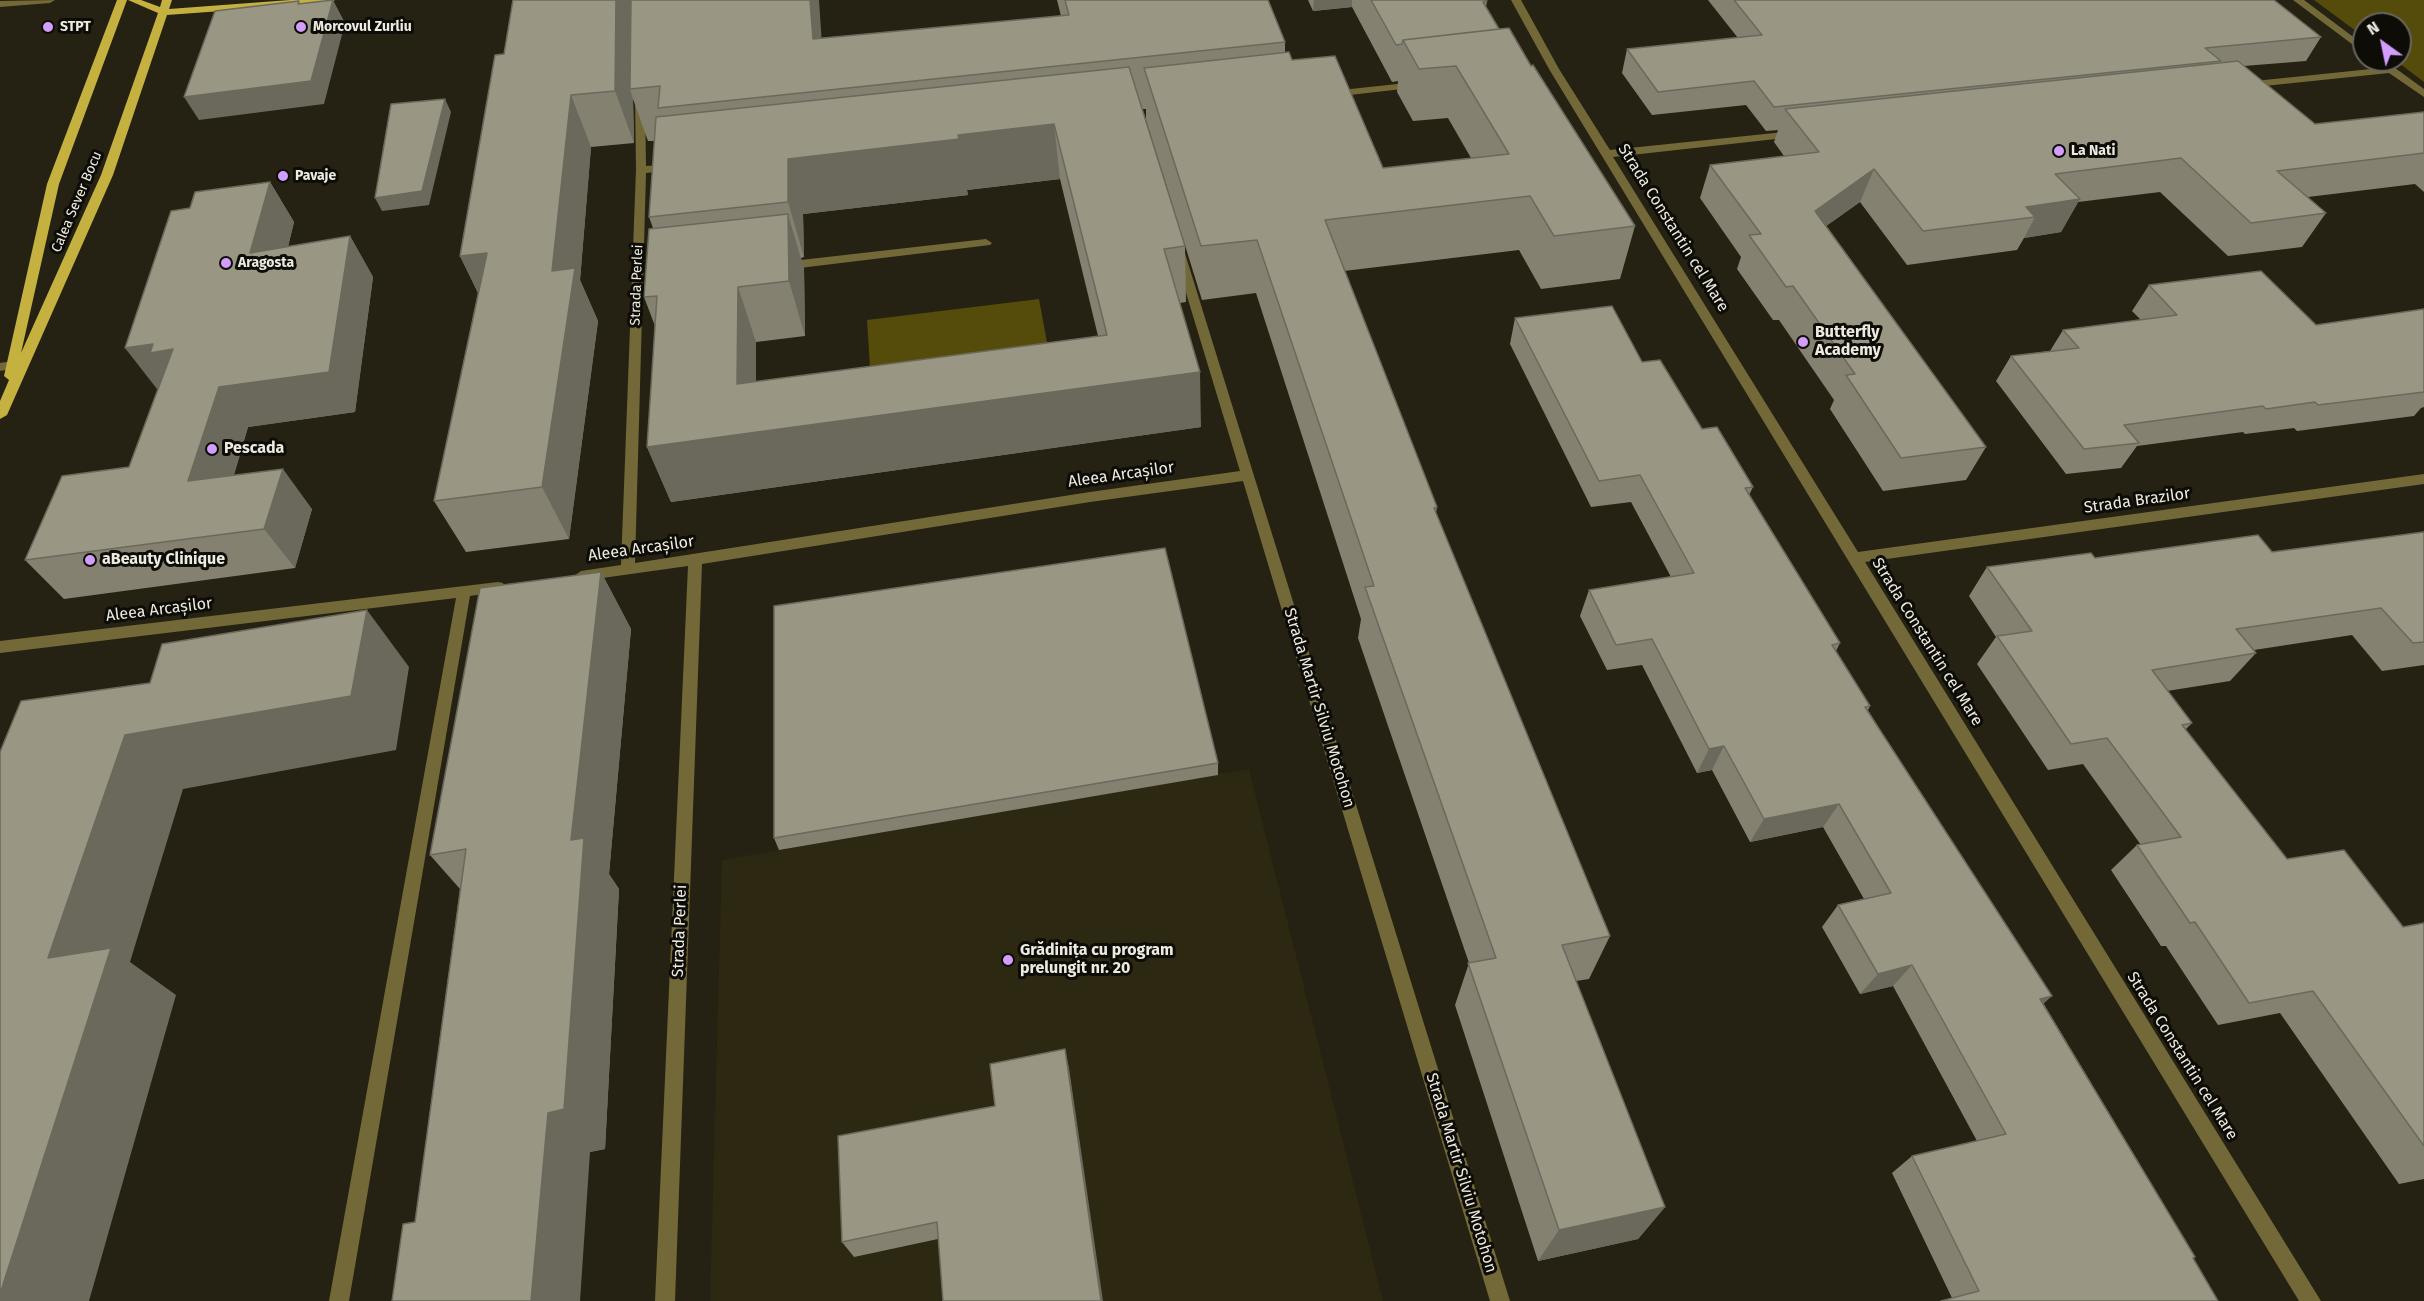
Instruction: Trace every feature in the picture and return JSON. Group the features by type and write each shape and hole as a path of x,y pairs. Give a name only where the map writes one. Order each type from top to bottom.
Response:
{"main road":[{"name":"Calea Sever Bocu","path":"1,413 6,366 53,184 122,0"},
{"path":"133,0 165,6 330,0"},
{"name":"Calea Sever Bocu","path":"1,413 106,175 165,6"}],"street":[{"path":"0,4 50,0"},
{"name":"Strada Constantin cel Mare","path":"1516,0 1548,70 1606,154 2311,1301"},
{"path":"2298,0 2352,41"},
{"path":"2229,87 2371,72"},
{"path":"2393,72 2424,94"},
{"path":"1316,96 1423,84"},
{"name":"Strada Perlei","path":"628,569 643,281 640,91"},
{"path":"1606,154 1806,133"},
{"path":"641,170 688,165"},
{"name":"Strada Martir Silviu Motohon","path":"1175,239 1500,1301"},
{"path":"765,268 986,243"},
{"name":"Aleea Arcașilor","path":"570,577 1248,475"},
{"name":"Strada Brazilor","path":"1854,558 2424,479"},
{"name":"Strada Perlei","path":"665,1301 695,560"},
{"name":"Aleea Arcașilor","path":"0,647 511,585"},
{"path":"339,1301 464,591"}],"shaded area":[{"path":"2314,0 2424,0 2424,82 2411,72 2412,12 2352,12 2352,28"},
{"path":"1039,299 1056,391 873,415 867,320"},
{"name":"Grădinița cu program prelungit nr. 20","path":"1249,769 1383,1301 710,1301 722,860"}],"building":[{"path":"333,0 311,81 184,97 215,11 299,1 298,4"},
{"path":"513,0 616,0 615,91 571,95 552,271 575,268 542,487 434,501 487,253 460,256 495,55 504,54"},
{"path":"631,0 810,0 813,39 1069,15 1065,0 1268,0 1285,42 658,108 660,86 630,89"},
{"path":"1371,0 1486,0 1483,2 1499,29 1403,40 1402,44 1396,45"},
{"path":"1734,0 2274,0 2321,37 2205,48 2221,61 1774,107 1754,81 1658,92 1627,49 1762,35"},
{"path":"1509,28 1531,66 1533,65 1635,226 1554,236 1530,196 1325,220 1437,507 1434,508 1610,936 1562,945 1665,1207 1559,1230 1468,963 1496,958 1365,587 1374,586 1257,240 1201,246 1144,68 1289,52 1292,60 1335,56 1383,168 1509,154 1456,66 1419,69 1403,40"},
{"path":"2238,61 2315,124 2424,112 2424,153 2277,171 2326,213 2251,223 2181,158 2055,174 2080,199 2026,207 2035,217 1923,231 1874,169 1815,211 1986,447 1901,458 1846,375 1855,374 1793,286 1786,287 1749,235 1761,234 1710,165 1819,152 1785,109"},
{"path":"1129,67 1185,246 1164,249 1200,372 647,447 657,296 644,297 649,229 788,214 789,281 738,287 737,384 1107,335 1054,124 958,135 959,139 788,159 788,202 649,217 656,117"},
{"path":"445,99 422,191 375,198 391,104"},
{"path":"270,182 250,253 350,236 329,372 219,387 188,481 283,469 264,529 25,560 62,476 129,467 173,349 150,353 153,344 125,348 171,211 190,208 195,192"},
{"path":"2261,271 2316,325 2424,309 2424,392 2318,405 2315,402 2266,409 2263,406 2124,425 2139,443 2084,449 2011,356 2079,348 2063,330 2177,315 2149,285"},
{"path":"1612,306 1642,362 1660,360 1702,429 1717,427 1753,487 1745,488 1840,643 1832,645 1870,706 1865,707 2052,996 2040,999 2195,1257 2193,1258 2218,1301 1941,1301 1979,1291 1912,1156 2006,1134 1912,965 1878,974 1838,905 1891,893 1839,804 1764,819 1724,746 1709,749 1652,639 1616,645 1589,590 1694,573 1640,475 1599,481 1515,318"},
{"path":"2424,532 2424,642 2413,643 2381,608 2236,629 2256,653 2152,670 2192,723 2182,725 2287,859 2344,850 2403,927 2424,923 2424,1146 2313,991 2249,1003 2195,922 2190,923 2137,845 2181,837 2107,738 2071,744 1997,636 2032,631 1987,567 2091,553 2095,558 2258,535 2272,552"},
{"path":"1165,548 1218,763 774,838 774,606"},
{"path":"601,572 571,840 584,838 564,1109 548,1113 531,1301 392,1301 403,1224 415,1222 466,849 430,855 480,588"},
{"path":"367,610 351,696 125,735 48,958 111,948 0,1294 0,752 21,701 150,683 162,644"},
{"path":"1065,1049 1101,1301 943,1301 937,1222 842,1242 838,1136 995,1106 990,1064"}],"place":[{"name":"STPT","path":"48,27"},
{"name":"Morcovul Zurliu","path":"301,27"},
{"name":"La Nati","path":"2059,151"},
{"name":"Pavaje","path":"283,176"},
{"name":"Aragosta","path":"226,263"},
{"name":"Butterfly Academy","path":"1803,342"},
{"name":"Pescada","path":"212,449"},
{"name":"aBeauty Clinique","path":"90,560"},
{"name":"Grădinița cu program prelungit nr. 20","path":"1008,960"}]}
